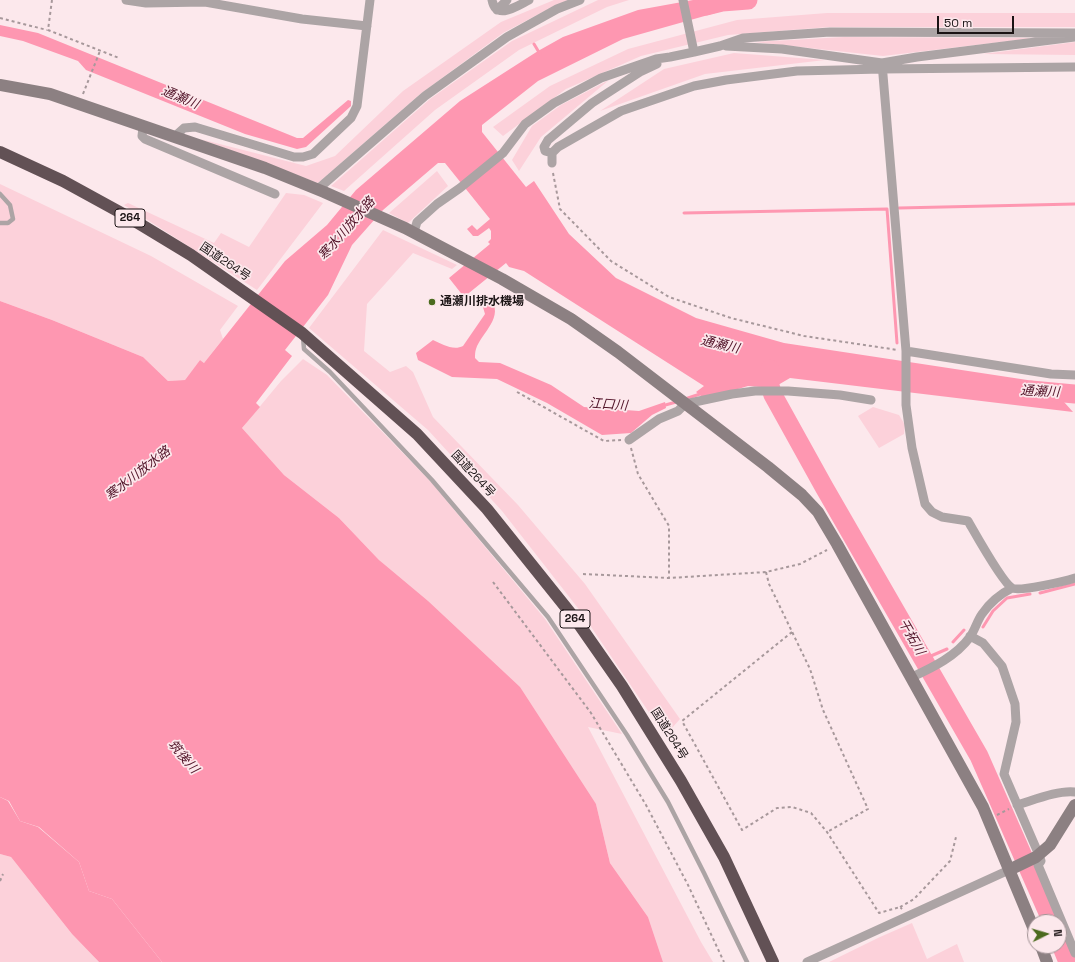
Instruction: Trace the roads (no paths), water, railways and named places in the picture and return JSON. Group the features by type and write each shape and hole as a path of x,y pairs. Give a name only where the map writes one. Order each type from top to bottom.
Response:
{"highway":[{"name":"国道264号","path":"0,152 63,181 125,215 191,255 302,333 417,434 487,509 576,620 622,686 681,781 724,857 773,962"}],"street":[{"path":"126,0 146,3 205,2 302,19 367,26"},
{"path":"174,137 184,128 195,127 294,157 303,157 313,154 351,118 357,106 370,0"},
{"path":"492,0 496,10"},
{"path":"496,10 508,0"},
{"path":"496,10 502,11 510,9 529,0"},
{"path":"321,190 431,91 507,37 557,9 580,0"},
{"path":"683,0 693,50"},
{"path":"552,153 545,150 544,147 548,140 592,102 640,72 670,57 693,50 720,46 743,38 830,32 1075,33"},
{"path":"720,46 782,49 882,66 917,57 1075,37"},
{"path":"409,230 437,204 460,188 503,153 525,124 554,103 601,78 656,58 670,57"},
{"path":"882,66 906,353 907,412 912,448 925,504 932,512 942,517 968,521 1004,579 1012,588"},
{"path":"552,164 552,153 558,147 621,111 694,86 726,80 797,71 882,66 1075,67"},
{"path":"0,85 50,94 265,168 321,190 409,230 495,275 571,319 618,352 802,495 818,512 917,675 1013,868 1029,914"},
{"path":"143,126 142,136 145,139 275,194"},
{"path":"906,353 1051,374 1075,375"},
{"path":"681,400 755,391 788,391 840,395 871,400"},
{"path":"629,440 659,419 678,411 681,400"},
{"path":"917,675 956,653 970,636 982,614 1002,593 1012,588 1017,589 1032,587 1075,578"},
{"path":"970,636 983,643 1002,666 1015,704 1016,722 1004,774 1037,856 1041,861 1038,865 1075,953"},
{"path":"1017,805 1069,791 1075,792"},
{"path":"807,962 1037,856 1050,845 1075,805"}],"lane":[{"path":"0,194 10,205 13,219 8,223 0,223"},
{"path":"302,333 304,349 330,372 432,480 548,617 627,734 668,802 747,962"}],"water":[{"name":"筑後川","path":"693,0 732,0 733,8 623,39 538,81 482,125 482,132 526,187 534,181 569,234 616,278 696,318 784,343 1047,383 1073,412 790,378 778,385 760,387 748,386 705,399 696,392 704,386 524,271 509,267 506,263 464,297 449,278 490,244 488,242 491,239 491,231 489,228 478,236 473,236 467,229 472,225 477,230 490,219 445,163 438,163 383,210 352,245 328,295 285,350 292,356 256,403 260,407 242,428 284,475 339,518 379,560 428,601 520,687 596,804 610,863 648,917 663,962 162,962 112,899 89,891 79,862 39,827 20,821 9,801 0,797 0,301 52,320 143,357 168,381 185,380 200,360 204,363 285,261 327,225 356,190 460,101 538,51 563,37 638,10"},
{"path":"0,25 38,33 297,138 303,138 348,100 351,101 351,106 306,147 297,149 245,134 86,70 78,61 23,41 0,36"},
{"path":"490,298 494,305 494,318 476,349 475,358 479,362 500,363 551,385 584,407 639,411 665,402 666,408 652,415 631,433 602,435 547,403 497,379 452,377 418,360 416,353 433,340 455,348 463,346 485,314 482,304"}],"waterway":[{"name":"寒水川放水路","path":"706,6 722,2 748,0"},
{"path":"534,44 540,54"},
{"path":"899,208 1075,204"},
{"path":"684,213 887,209 897,343"},
{"name":"干拓川","path":"770,369 770,386 773,395 824,487 979,756 1048,914"},
{"name":"通瀬川","path":"1031,390 1075,394"},
{"name":"江口川","path":"685,399 703,393"},
{"name":"江口川","path":"662,406 676,402"},
{"path":"1040,593 1075,584"},
{"path":"983,627 993,611 1007,598 1030,594"},
{"path":"953,642 964,630"},
{"path":"924,659 947,649"},
{"name":"干拓川","path":"1065,954 1068,962"}],"place":[{"name":"通瀬川排水機場","path":"432,302"}]}
